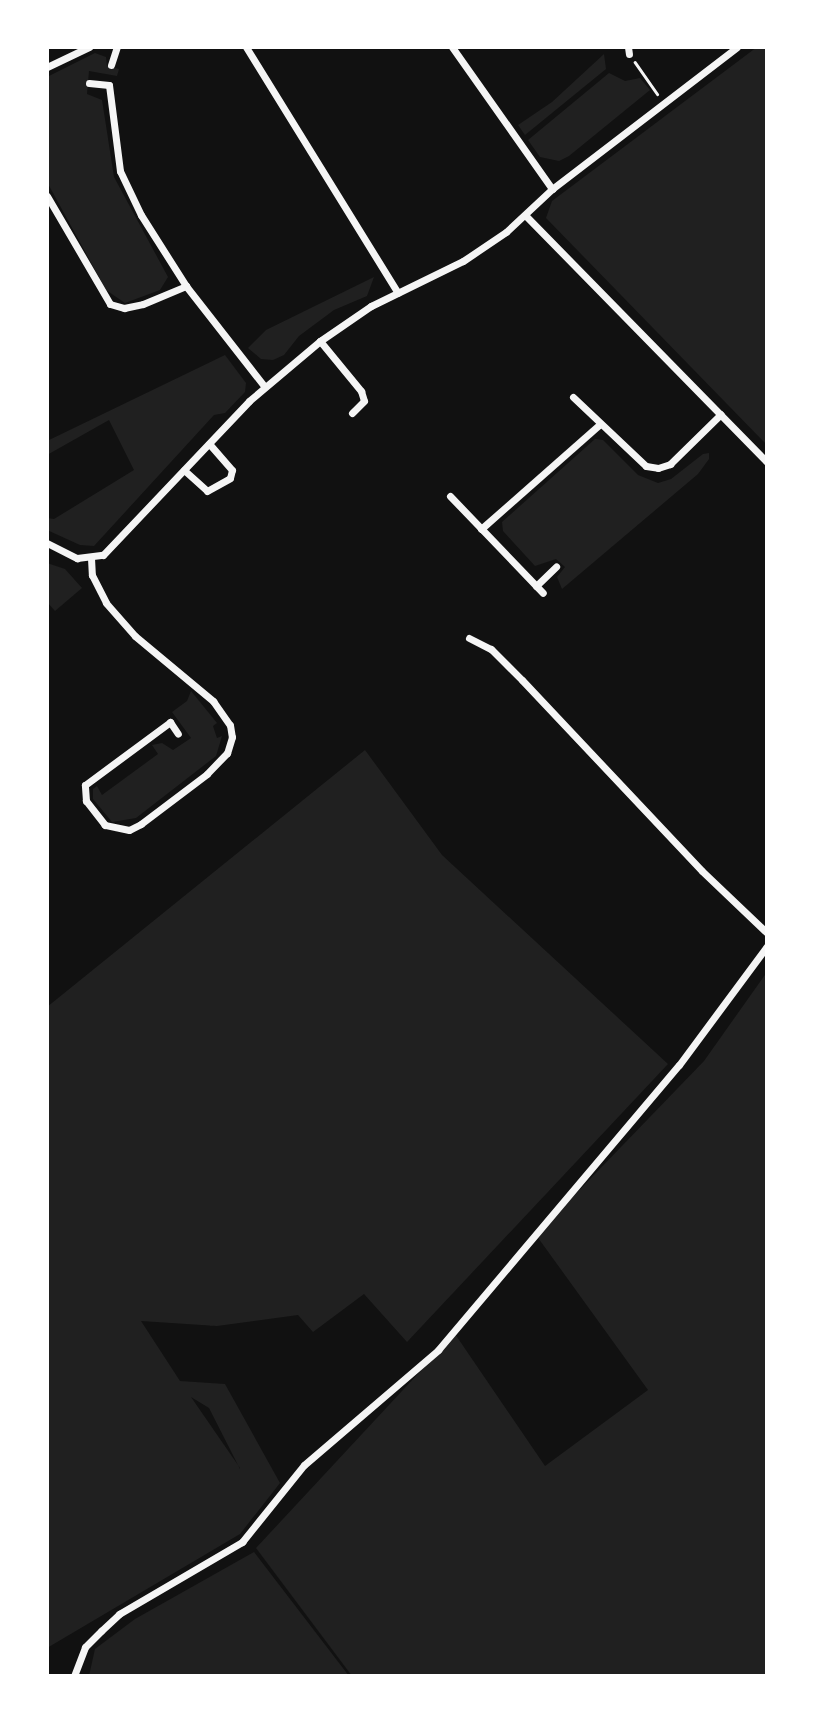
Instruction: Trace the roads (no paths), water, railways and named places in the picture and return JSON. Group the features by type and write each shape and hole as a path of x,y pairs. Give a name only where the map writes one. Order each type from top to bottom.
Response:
{"street":[{"path":"47,67 89,47"},
{"path":"111,65 117,47"},
{"path":"246,47 398,293"},
{"path":"452,47 552,189"},
{"path":"47,543 77,558 103,555 265,387 320,341 398,293 463,261 526,216 552,189 737,47"},
{"path":"89,83 109,85 120,171 141,215 186,286 265,387"},
{"path":"47,196 110,304 124,308 143,304 186,286"},
{"path":"526,216 767,462"},
{"path":"320,341 361,391 364,401 352,412"},
{"path":"574,401 646,466 658,468 670,464 721,414"},
{"path":"481,528 599,425"},
{"path":"184,470 207,491 230,478 232,470 209,444"},
{"path":"450,496 543,593"},
{"path":"91,558 92,575 106,603 135,636 213,701 230,725 227,753 207,774 141,824 129,830 105,825 86,801 85,785 170,722 178,734"},
{"path":"536,586 556,567"},
{"path":"469,638 491,649 702,871 767,933"},
{"path":"74,1676 85,1647 101,1631 120,1614 242,1542 304,1465 438,1350 679,1065 767,946"}]}
